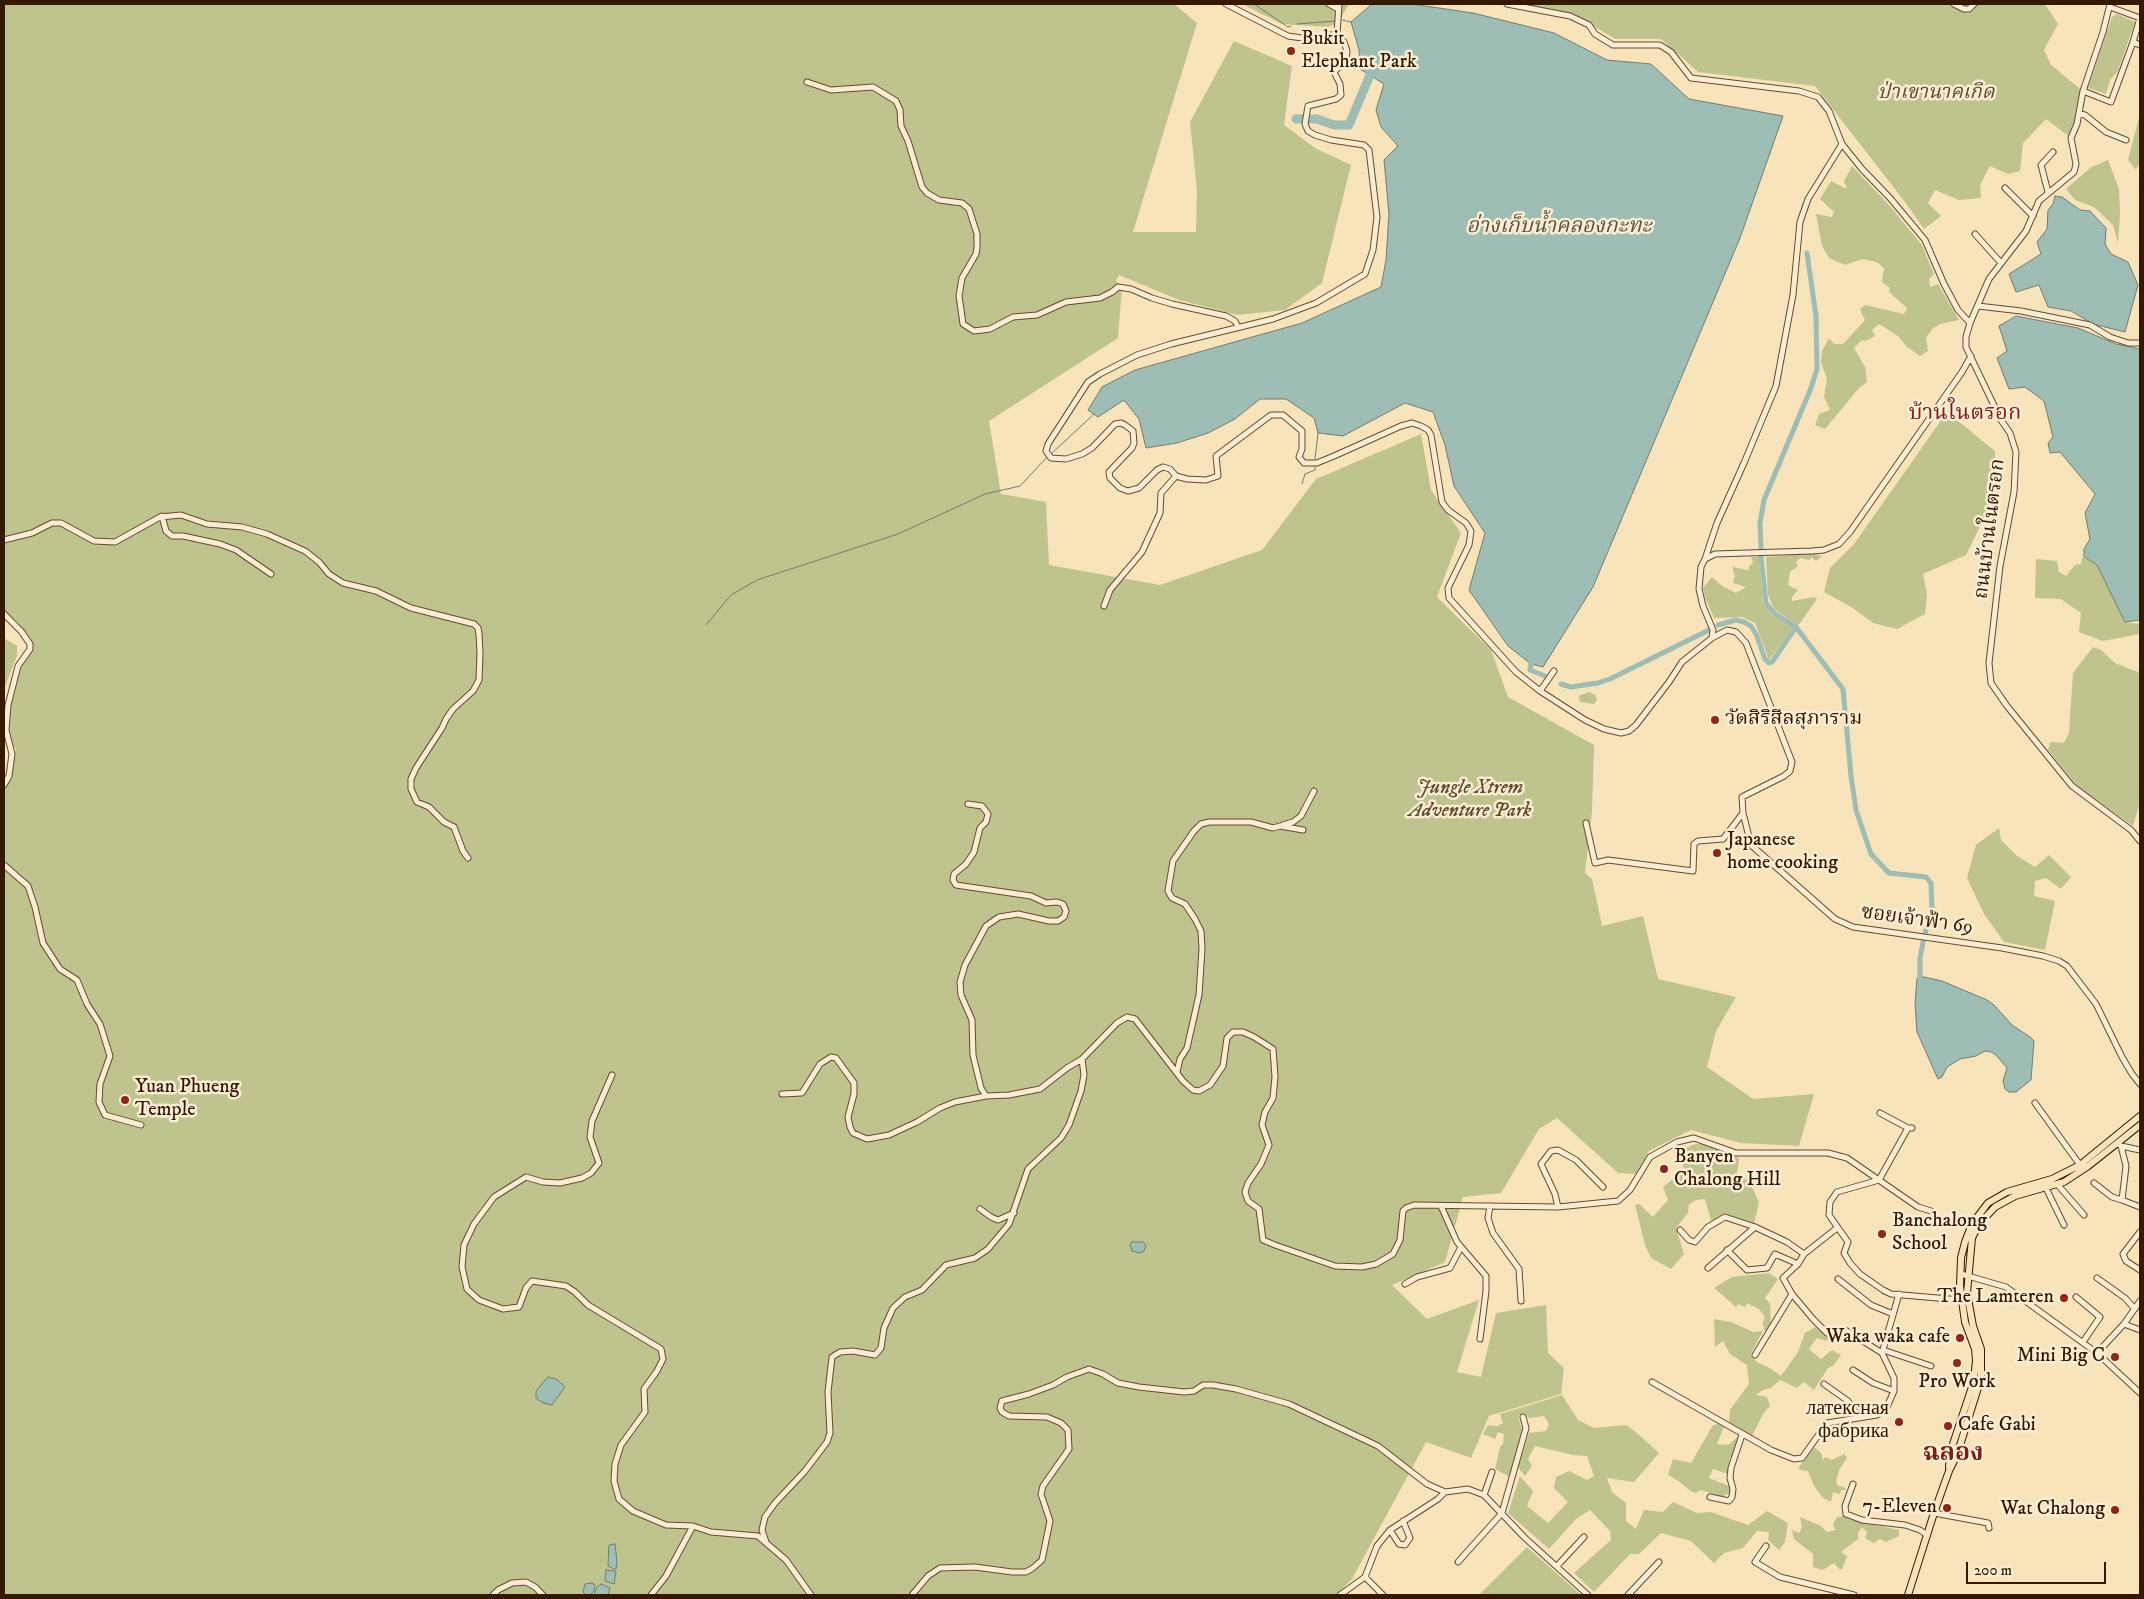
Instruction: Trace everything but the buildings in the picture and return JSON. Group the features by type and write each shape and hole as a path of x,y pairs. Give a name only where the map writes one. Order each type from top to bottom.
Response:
{"main road":[{"path":"1908,1595 1934,1513 1949,1471 1957,1455 1968,1410 1981,1378 1981,1349 1973,1326 1961,1258 1964,1242 1972,1224 1988,1203 2007,1192 2052,1179 2080,1165 2140,1116"},
{"path":"1968,1410 1976,1360 1975,1349 1965,1322 1961,1300 1972,1238 1979,1224 1995,1207 2015,1196 2057,1184 2087,1168 2119,1145 2140,1125"}],"street":[{"path":"1226,4 1288,36 1309,39 1337,34"},
{"path":"1329,4 1339,6 1337,34 1344,42 1347,51 1346,59 1334,72 1340,84 1341,95 1336,99 1308,106 1305,124 1308,131 1315,135 1331,140 1364,145 1369,150 1377,217 1370,266 1365,274 1316,302 1273,319 1137,355 1100,374 1088,382 1059,425 1046,451 1052,458 1057,459 1066,459 1082,454 1092,448 1115,424 1120,423 1133,431 1134,443 1132,448 1109,472 1110,478 1120,488 1128,491 1139,488 1157,470 1163,467 1170,469 1176,476 1187,479 1206,480 1218,476 1216,456 1271,415 1283,415 1302,431 1302,448 1299,457 1304,463 1317,463 1412,423 1428,430 1434,446 1442,502 1448,510 1466,523 1470,531 1469,545 1448,588 1449,598 1516,672 1540,691 1585,720 1604,729 1621,733 1629,731 1647,711 1682,662 1712,638 1727,630 1736,632 1746,643 1792,762 1790,771 1784,776 1742,797 1743,813 1723,839 1698,841 1694,844 1692,870 1608,860 1595,863 1586,823"},
{"path":"1507,4 1570,16 1588,25 1595,34 1614,45 1660,45 1671,52 1690,78 1811,94 1818,97 1825,105 1842,144 1925,240 1944,284 1958,310 1970,323"},
{"path":"1954,4 1964,9 1969,9 1974,4"},
{"path":"2083,91 2111,102 2133,42 2140,18 2110,5"},
{"name":"ถนนบ้านในตรอก","path":"2110,5 2083,91 2077,124 2071,138 2076,164 2074,172 2039,201 2026,232 1989,279 1970,323 1966,347 2001,420 2010,434 2016,452 2014,492 2000,566 1989,663 1991,682 2002,700 2067,781 2080,793 2131,830 2140,840"},
{"path":"2133,42 2140,45"},
{"path":"807,82 831,90 873,87 896,101 900,110 901,126 908,141 922,187 927,193 939,200 962,203 969,209 977,234 977,248 976,254 962,278 959,296 963,324 974,331 990,329 1014,317 1038,315 1066,302 1100,298 1118,287 1131,289 1172,304 1226,316 1238,327"},
{"path":"2079,113 2085,115 2106,132 2126,140"},
{"path":"1712,638 1713,630 1703,606 1699,589 1701,567 1717,523 1776,386 1793,296 1800,222 1808,199 1842,144"},
{"path":"2048,192 2041,165 2053,152"},
{"path":"2006,188 2033,216"},
{"path":"1975,234 2001,263"},
{"path":"1978,306 2021,311 2090,325 2128,343 2140,343"},
{"path":"1704,559 1715,554 1824,550 1839,544 1850,532 1962,372 1971,356"},
{"path":"1104,606 1110,590 1142,552 1160,513 1161,493 1176,476"},
{"path":"4,540 32,533 52,523 62,523 94,541 115,542 162,516 181,515 207,524 242,527 267,534 305,551 319,562 329,574 343,583 376,591 411,608 474,624 478,628 480,653 479,680 473,691 453,709 446,719 411,779 411,790 417,802 429,807 444,822 454,827 463,851 468,858"},
{"path":"162,516 166,531 172,536 183,536 220,544 236,550 271,574"},
{"path":"4,614 21,631 30,644 30,649 18,666 6,704 6,730 12,754 9,776 4,784"},
{"path":"1540,691 1554,672"},
{"path":"1177,1072 1180,1059 1187,1048 1199,995 1202,948 1200,931 1195,919 1184,904 1172,898 1168,891 1173,861 1201,824 1226,821 1251,822 1273,828 1294,822 1301,816 1314,791"},
{"path":"968,804 982,806 988,814 986,822 980,828 974,852 966,864 954,874 953,880 956,885 1031,896 1046,903 1057,902 1063,904 1066,911 1064,917 1058,921 1048,921 1018,914 999,917 986,926 965,965 960,982 961,995 972,1020 972,1055 981,1088 986,1096"},
{"name":"ซอยเจ้าฟ้า 69","path":"1743,813 1751,845 1835,919 1853,927 2043,956 2059,961 2067,966 2096,1004 2122,1057 2140,1084"},
{"path":"1280,826 1304,830"},
{"path":"4,865 28,886 35,907 43,944 60,969 77,980 87,1004 100,1024 110,1056 100,1084 99,1102 106,1115 141,1125"},
{"path":"782,1094 802,1093 820,1064 831,1057 836,1058 854,1083 854,1094 848,1117 850,1127 853,1133 867,1139 889,1135 955,1102 1040,1089 1066,1068 1082,1059 1117,1023 1127,1017 1135,1019 1177,1072 1194,1090 1199,1092 1210,1085 1223,1066 1227,1038 1233,1032 1243,1032 1273,1049 1275,1077 1273,1098 1265,1112 1262,1125 1269,1145 1261,1164 1248,1183 1245,1192 1248,1201 1259,1209 1264,1240 1335,1266 1362,1267 1376,1264 1393,1254 1400,1240 1403,1212 1406,1208 1414,1205 1558,1207 1618,1201 1630,1190 1650,1157 1677,1142 1694,1138 1736,1152 1828,1153 1847,1158 1918,1207 1931,1211"},
{"path":"766,1542 762,1530 765,1517 775,1503 805,1471 827,1442 830,1434 828,1392 832,1357 840,1352 853,1350 875,1355 881,1348 884,1328 893,1308 905,1297 922,1290 946,1265 975,1258 988,1249 1010,1224 1028,1169 1057,1143 1069,1125 1081,1091 1084,1075 1082,1059"},
{"path":"612,1074 592,1121 590,1137 599,1163 591,1173 582,1178 560,1183 543,1182 526,1177 494,1197 474,1224 464,1245 462,1267 468,1290 479,1300 503,1309 519,1307 526,1288 532,1281 566,1286 588,1305 661,1349 663,1359 644,1389 645,1412 621,1445 615,1464 614,1482 619,1499 633,1511 666,1524 693,1526 711,1532 758,1536 786,1560 811,1595"},
{"path":"2035,1103 2080,1165"},
{"path":"1880,1113 1910,1128 1879,1180 1836,1192 1830,1202 1828,1209 1837,1228 1848,1242 1844,1253 1860,1274 1883,1290 1899,1294 1961,1300"},
{"path":"2119,1145 2140,1150"},
{"path":"2119,1145 2126,1166 2122,1200"},
{"path":"1558,1207 1556,1194 1542,1164 1551,1151 1558,1150 1576,1160 1603,1187"},
{"path":"2094,1182 2112,1197 2140,1206"},
{"path":"2057,1184 2084,1215"},
{"path":"2046,1188 2064,1225"},
{"path":"1441,1206 1462,1248 1486,1276 1480,1339"},
{"path":"1490,1206 1488,1218 1493,1233 1519,1268 1521,1301"},
{"path":"980,1209 998,1220 1014,1213"},
{"path":"1680,1230 1692,1242 1697,1240 1708,1227 1726,1216 1787,1242 1804,1254"},
{"path":"1708,1268 1755,1227"},
{"path":"1837,1228 1804,1254 1798,1264 1783,1278 1792,1294 1813,1320 1827,1333 1840,1336"},
{"path":"2140,1232 2123,1254 2126,1261 2140,1270"},
{"path":"1405,1284 1418,1277 1450,1268 1462,1248"},
{"path":"1728,1250 1747,1270 1767,1268 1774,1254 1798,1264"},
{"path":"1964,1275 2006,1287 2097,1353 2140,1393"},
{"path":"2097,1278 2125,1298 2135,1309"},
{"path":"1838,1279 1871,1305 1893,1314"},
{"path":"1755,1355 1792,1294"},
{"path":"1652,1382 1742,1435 1794,1459 1802,1458 1826,1423 1877,1415 1886,1409 1894,1391 1894,1378 1883,1351 1899,1294"},
{"path":"2076,1297 2100,1317 2082,1342"},
{"path":"2097,1353 2124,1324 2140,1301"},
{"path":"2124,1324 2140,1330"},
{"path":"1847,1331 1883,1351 1932,1366"},
{"path":"912,1595 928,1576 940,1568 975,1567 1026,1572 1042,1560 1050,1522 1041,1494 1044,1486 1069,1449 1068,1430 1061,1424 1047,1418 1009,1416 1002,1412 1000,1408 1002,1401 1029,1394 1089,1369 1103,1374 1118,1383 1139,1388 1184,1392 1194,1391 1204,1385 1213,1384 1289,1404 1378,1446 1428,1484 1445,1492 1468,1490 1484,1495 1525,1538 1588,1595"},
{"path":"1853,1370 1873,1383 1894,1391"},
{"path":"1824,1384 1848,1401 1860,1417"},
{"path":"1458,1562 1502,1513 1526,1428 1522,1417"},
{"path":"1710,1497 1729,1501 1732,1497 1734,1489 1730,1478 1731,1468 1742,1435"},
{"path":"1484,1495 1492,1472"},
{"path":"1853,1484 1845,1506 1846,1514 1862,1520 1905,1525 1928,1535"},
{"path":"1340,1595 1365,1577 1377,1546 1390,1530 1438,1499 1445,1492"},
{"path":"1934,1513 1988,1523 1989,1528"},
{"path":"1390,1530 1399,1544 1405,1545 1410,1538 1403,1521"},
{"path":"651,1595 666,1576 693,1526"},
{"path":"1557,1566 1584,1537"},
{"path":"1766,1546 1755,1562 1780,1577 1851,1595"},
{"path":"1628,1595 1659,1562"},
{"path":"1365,1577 1383,1595"},
{"path":"492,1595 512,1583 526,1582 543,1595"}],"green space":[{"name":"Jungle Xtrem Adventure Park","path":"4,4 1174,4 1197,23 1133,232 1196,232 1197,191 1190,122 1234,41 1292,66 1284,125 1315,148 1351,165 1322,283 1285,310 1237,315 1179,300 1119,275 1116,281 1122,287 1118,338 989,421 1001,494 1046,502 1049,565 1160,585 1262,550 1316,479 1421,434 1431,490 1461,533 1437,597 1491,650 1508,697 1594,745 1592,812 1585,873 1592,879 1602,926 1643,916 1658,979 1736,997 1716,1031 1707,1067 1753,1099 1814,1094 1799,1146 1741,1143 1691,1130 1649,1151 1636,1174 1618,1173 1557,1118 1539,1129 1501,1193 1463,1197 1445,1262 1392,1285 1427,1319 1479,1300 1457,1372 1481,1377 1496,1313 1546,1305 1548,1353 1564,1368 1561,1394 1489,1416 1471,1458 1426,1442 1352,1579 1336,1595 4,1595 4,789 7,787 16,748 9,746 5,704 13,675 21,666 30,649 26,635 18,622 4,611"},
{"path":"1242,4 1349,4 1338,23 1328,27 1282,24"},
{"name":"ป่าเขานาคเกิด","path":"1519,4 2045,4 2058,24 2044,50 2051,65 2083,91 2071,138 2046,119 2023,143 2020,171 2008,174 1990,166 1980,185 1981,198 1959,200 1935,190 1928,203 1941,216 1924,229 1815,86 1698,72 1661,39 1615,39 1574,14"},
{"path":"2117,14 2135,22 2118,71 2110,80 2106,94 2088,88 2112,17"},
{"path":"2140,114 2140,162 2136,170 2128,160"},
{"path":"2108,160 2119,189 2118,243 2113,225 2094,207 2075,200 2066,189 2090,168"},
{"path":"1852,166 1889,205 1922,245 1934,274 1929,279 1930,287 1938,284 1959,320 1940,324 1932,329 1926,338 1928,351 1920,356 1907,347 1898,336 1879,324 1872,330 1875,336 1865,341 1862,340 1854,348 1865,367 1867,382 1859,388 1825,429 1815,425 1819,414 1830,410 1824,397 1827,379 1821,362 1822,351 1829,338 1834,344 1843,344 1865,320 1860,309 1865,305 1904,314 1907,308 1889,292 1890,288 1882,282 1884,268 1877,262 1862,259 1845,265 1829,258 1822,246 1816,214 1832,217 1834,212 1820,199 1831,181 1847,189 1844,181"},
{"path":"1947,412 1995,451 1995,496 1966,555 1923,574 1927,595 1925,614 1897,629 1873,623 1853,608 1824,592 1830,568 1854,544"},
{"path":"1811,553 1822,556 1816,561 1811,557 1810,560 1800,558 1796,562 1798,566 1790,572 1788,585 1798,590 1792,597 1792,601 1814,597 1817,599 1798,626 1774,609 1768,595 1766,557"},
{"path":"1751,557 1759,557 1763,603 1773,616 1793,628 1769,660 1755,623 1742,617 1714,618 1703,588 1712,577 1722,586 1736,593 1746,587 1733,583 1735,576 1732,567 1748,570 1753,563"},
{"path":"2082,557 2097,565 2125,622 2140,624 2140,634 2103,641 2079,632 2081,613 2061,599 2035,598 2036,559 2057,561 2059,572 2066,576 2075,565 2081,564"},
{"path":"4,638 17,646 17,656 4,689"},
{"path":"2093,647 2101,650 2115,663 2140,673 2140,802 2133,826 2078,787 2048,750 2050,742 2064,743 2069,733 2073,673"},
{"path":"1589,692 1595,695 1597,700 1594,704 1580,702 1579,696"},
{"path":"1999,828 2001,840 2017,856 2035,867 2049,855 2071,877 2061,889 2046,878 2035,881 2034,896 2055,901 2045,950 2004,942 1984,914 1967,878 1976,845"},
{"path":"1703,1143 1739,1158 1737,1173 1749,1181 1759,1202 1754,1224 1726,1213 1711,1221 1705,1199 1696,1200 1689,1204 1688,1213 1676,1228 1684,1254 1671,1269 1651,1258 1645,1245 1635,1205 1639,1204 1653,1217 1668,1200 1663,1187 1685,1169 1675,1154 1692,1145"},
{"path":"1769,1273 1778,1279 1765,1298 1770,1304 1771,1324 1767,1331 1764,1330 1762,1325 1765,1317 1759,1309 1747,1303 1745,1307 1738,1304 1736,1307 1714,1288 1732,1277"},
{"path":"1714,1319 1731,1322 1753,1332 1763,1331 1750,1355 1757,1362 1781,1376 1798,1352 1805,1333 1815,1327 1829,1338 1826,1341 1817,1338 1809,1349 1821,1359 1832,1350 1841,1355 1833,1366 1828,1368 1814,1390 1804,1382 1797,1388 1780,1380 1771,1388 1763,1390 1756,1395 1767,1397 1770,1406 1763,1414 1752,1436 1729,1422 1730,1410 1749,1384 1747,1365 1730,1354 1723,1341 1715,1347"},
{"path":"1562,1395 1578,1420 1594,1428 1626,1425 1659,1453 1634,1482 1607,1478 1612,1492 1626,1503 1626,1521 1636,1529 1644,1510 1663,1512 1673,1502 1697,1513 1711,1512 1748,1525 1767,1511 1788,1523 1785,1542 1779,1550 1768,1540 1769,1532 1757,1531 1743,1548 1724,1553 1714,1563 1691,1541 1661,1533 1639,1554 1630,1554 1594,1592 1574,1573 1611,1540 1610,1531 1590,1510 1576,1519 1549,1549 1508,1513 1520,1476 1533,1491 1527,1506 1548,1523 1568,1502 1554,1488 1556,1477 1569,1471 1587,1480 1594,1476 1587,1456 1573,1455 1535,1446 1528,1459 1532,1466 1525,1476 1518,1467 1529,1433 1546,1431 1549,1424 1544,1416 1529,1418 1523,1413 1518,1416 1522,1430 1510,1477 1495,1469 1500,1447 1503,1444 1504,1434 1498,1432 1495,1439 1483,1434 1488,1425 1497,1426 1503,1423 1500,1414"},
{"path":"1720,1424 1724,1427 1717,1444 1730,1444 1738,1436 1739,1438 1733,1456 1730,1457 1728,1474 1713,1469 1709,1478 1729,1486 1731,1495 1727,1494 1722,1497 1701,1490 1695,1493 1668,1475 1673,1459 1691,1463 1713,1425"},
{"path":"1814,1447 1822,1454 1822,1460 1826,1457 1832,1460 1844,1454 1847,1458 1839,1470 1836,1482 1839,1487 1842,1486 1847,1490 1841,1490 1840,1494 1833,1492 1831,1502 1823,1498 1814,1486 1808,1471 1798,1468"},
{"path":"1844,1516 1851,1520 1899,1530 1899,1536 1886,1542 1880,1539 1873,1543 1865,1538 1867,1532 1862,1527 1858,1533 1858,1539 1841,1552 1847,1556 1842,1569 1839,1569 1834,1563 1823,1570 1813,1567 1813,1554 1794,1539 1792,1530 1799,1533 1802,1527 1800,1517 1821,1526 1827,1532 1835,1530 1833,1524 1837,1517"},
{"path":"1527,1547 1581,1595 1479,1595"}],"water":[{"name":"อ่างเก็บน้ำคลองกะทะ","path":"1372,4 1412,4 1473,13 1554,33 1607,60 1651,64 1689,99 1783,116 1740,238 1593,587 1543,667 1531,664 1508,646 1469,590 1485,533 1454,486 1445,445 1433,412 1405,403 1343,436 1318,433 1314,418 1286,399 1260,399 1235,419 1208,433 1177,443 1146,448 1139,419 1124,400 1098,417 1088,410 1102,387 1135,370 1302,323 1381,287 1386,260 1389,214 1384,160 1398,146 1381,127 1376,110 1384,84 1360,69 1359,50 1351,22"},
{"path":"2055,196 2062,197 2080,210 2090,211 2106,228 2105,244 2111,254 2128,262 2138,285 2125,332 2093,324 2071,311 2048,307 2039,285 2016,292 2009,274 2041,254 2037,242 2047,229 2048,210 2053,204"},
{"path":"2016,316 2078,328 2116,344 2140,349 2140,620 2125,622 2097,565 2084,557 2084,549 2090,539 2085,513 2095,494 2060,452 2050,453 2048,443 2053,437 2044,401 2025,387 2009,389 1997,358 2007,351 1999,326"},
{"path":"1924,977 1942,981 1987,1000 2012,1025 2030,1037 2034,1041 2031,1080 2016,1092 2009,1092 2005,1089 2003,1081 2007,1068 1996,1055 1985,1051 1976,1056 1960,1059 1947,1067 1942,1077 1938,1079 1917,1032 1915,1004 1917,978"},
{"path":"1132,1242 1143,1242 1146,1245 1144,1251 1140,1253 1132,1251 1130,1244"},
{"path":"548,1377 556,1379 565,1387 552,1405 543,1403 536,1398 536,1391"},
{"path":"615,1544 617,1562 616,1569 614,1569 608,1566 609,1545"},
{"path":"606,1570 616,1571 614,1584 605,1581"},
{"path":"592,1583 595,1585 594,1591 590,1595 586,1595 583,1592 585,1584"},
{"path":"601,1584 610,1588 608,1595 594,1595 597,1587"}],"waterway":[{"path":"1254,4 1288,27 1291,26"},
{"path":"1342,20 1351,22"},
{"path":"1297,24 1335,21"},
{"path":"1296,119 1317,119 1334,125 1349,125 1370,75"},
{"path":"1761,548 1760,523 1764,500 1811,388 1817,369 1816,316 1807,253"},
{"path":"1051,454 1094,414"},
{"path":"1315,459 1318,433"},
{"path":"706,625 731,595 757,580 898,534 985,494 1020,486 1048,456"},
{"path":"1302,484 1305,474 1315,470 1315,467"},
{"path":"1761,557 1766,603 1775,614 1796,627 1843,689 1856,810 1871,854 1889,873 1926,877 1931,883 1932,908 1925,934"},
{"path":"1718,625 1736,620 1751,626 1765,659 1769,663 1772,662 1796,627"},
{"path":"1561,684 1571,687 1598,683 1610,679 1709,630"},
{"path":"1531,664 1530,670 1545,676"},
{"path":"1920,978 1920,958 1923,942"}],"place":[{"name":"Bukit Elephant Park","path":"1291,51"},
{"name":"วัดสิริสีลสุภาราม","path":"1715,720"},
{"name":"Japanese home cooking","path":"1717,853"},
{"name":"Yuan Phueng Temple","path":"125,1100"},
{"name":"Banyen Chalong Hill","path":"1664,1169"},
{"name":"Banchalong School","path":"1882,1234"},
{"name":"The Lamteren","path":"2064,1298"},
{"name":"Waka waka cafe","path":"1960,1338"},
{"name":"Mini Big C","path":"2115,1357"},
{"name":"Pro Work","path":"1957,1363"},
{"name":"латексная фабрика","path":"1899,1422"},
{"name":"Cafe Gabi","path":"1948,1426"},
{"name":"7-Eleven","path":"1947,1508"},
{"name":"Wat Chalong","path":"2115,1510"}],"district":[{"name":"บ้านในตรอก","path":"1965,414"},
{"name":"ฉลอง","path":"1953,1455"}]}
